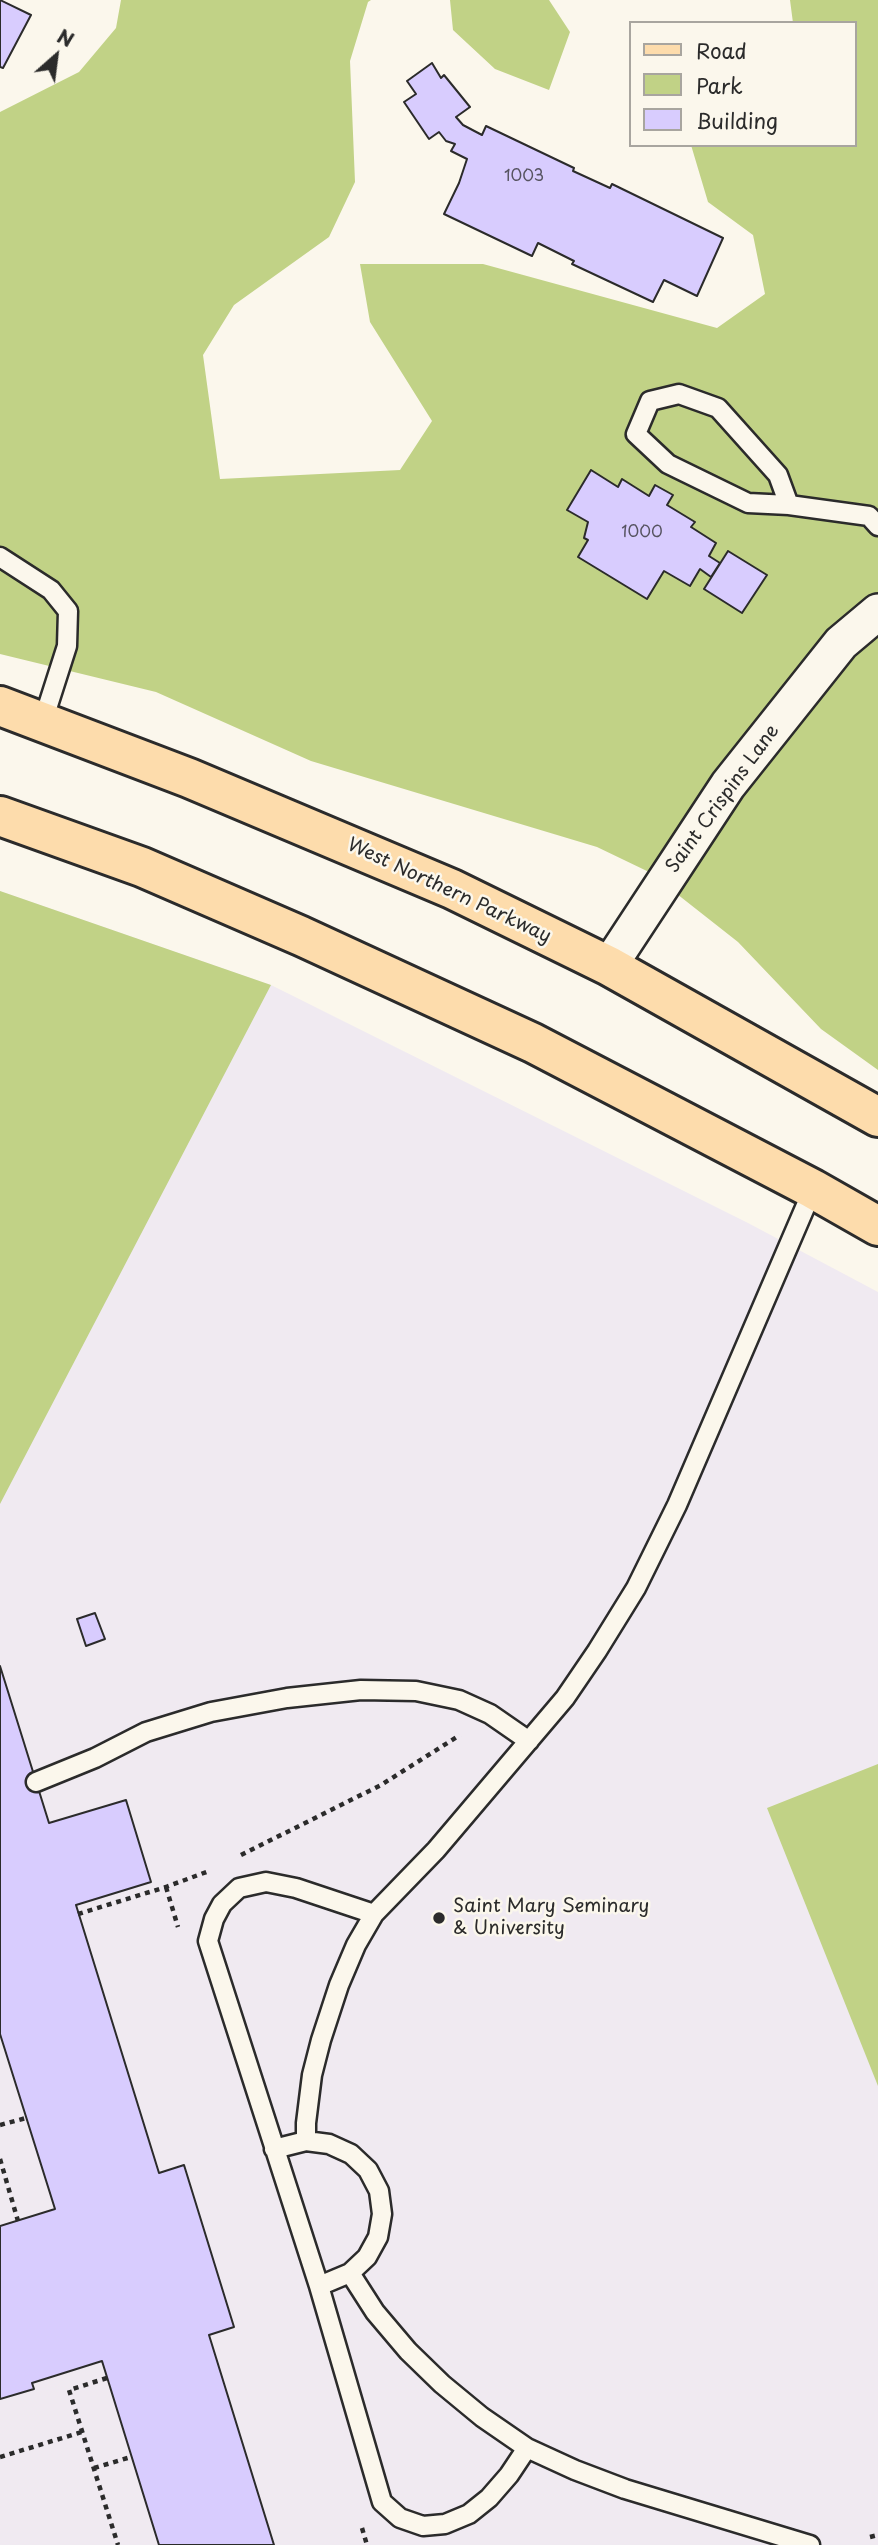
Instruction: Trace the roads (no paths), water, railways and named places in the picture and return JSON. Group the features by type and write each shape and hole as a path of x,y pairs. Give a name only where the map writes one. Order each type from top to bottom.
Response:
{"main road":[{"name":"West Northern Parkway","path":"0,706 329,836 452,889 609,966 878,1117"},
{"path":"0,816 142,867 533,1043 813,1189 878,1226"}],"street":[{"name":"Saint Crispins Lane","path":"609,966 728,785 841,643 878,612"}],"lane":[{"path":"789,505 778,475 718,408 679,394 650,401 636,434 668,464 748,503 789,505 869,516 878,526"},
{"path":"0,558 51,590 68,611 67,646 43,721"},
{"path":"306,2141 312,2076 321,2040 339,1985 356,1945 374,1914 436,1850 565,1698 636,1588 677,1505 813,1189"},
{"path":"36,1782 95,1758 146,1732 211,1712 287,1698 361,1690 416,1691 459,1700 490,1714 529,1741"},
{"path":"374,1914 296,1888 266,1882 239,1888 222,1904 214,1919 208,1941 319,2286 382,2502 400,2518 423,2526 445,2524 469,2514 503,2483 527,2448"},
{"path":"274,2149 306,2141 329,2144 351,2154 368,2170 379,2191 383,2214 378,2237 367,2257 350,2273 319,2286"},
{"path":"350,2273 375,2312 408,2351 482,2417 527,2448 625,2489 810,2545"}],"place":[{"name":"Saint Mary Seminary & University","path":"439,1918"}]}
